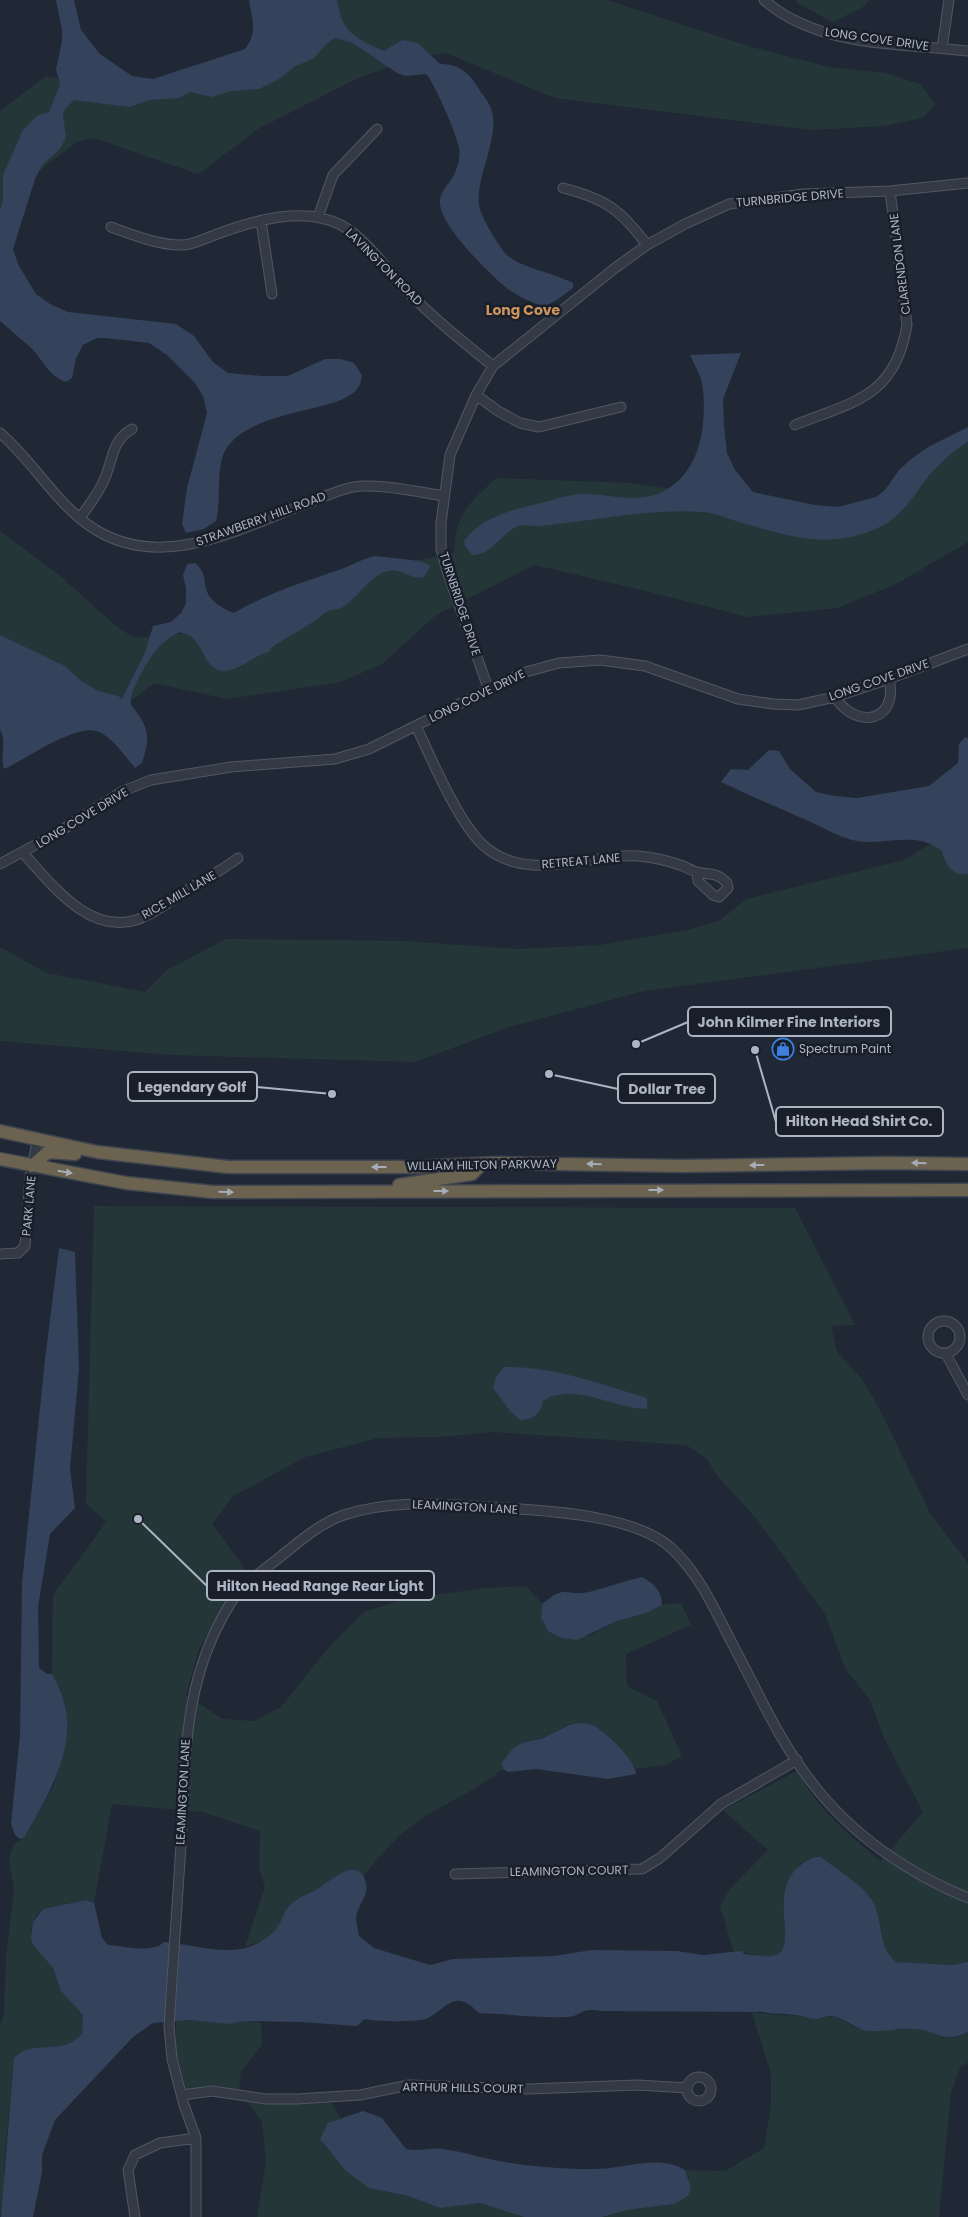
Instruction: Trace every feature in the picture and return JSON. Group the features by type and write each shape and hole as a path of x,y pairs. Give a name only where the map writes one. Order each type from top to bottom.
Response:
{"highway":[{"name":"WILLIAM HILTON PARKWAY","path":"0,1131 97,1152 228,1167 414,1167 482,1164 968,1164"},
{"path":"32,1166 48,1152 140,1158"},
{"name":"WILLIAM HILTON PARKWAY","path":"0,1160 170,1189 267,1193 357,1191 968,1190"},
{"path":"357,1191 472,1174 482,1164"}],"street":[{"name":"LONG COVE DRIVE","path":"764,0 788,16 832,35 968,51"},
{"path":"942,48 949,0"},
{"path":"318,217 332,175 377,129"},
{"name":"TURNBRIDGE DRIVE","path":"488,688 447,571 441,549 440,523 450,455 476,395 493,366 615,268 647,245 685,224 729,204 804,194 890,191 968,183"},
{"path":"563,188 602,200 632,224 647,245"},
{"name":"CLARENDON LANE","path":"795,425 870,394 896,366 904,346 907,325 890,191"},
{"name":"LAVINGTON ROAD","path":"111,227 166,244 184,245 283,216 318,217 341,226 359,240 412,296 493,366"},
{"path":"261,221 272,294"},
{"path":"476,395 498,411 520,423 539,427 621,407"},
{"path":"80,518 96,496 105,478 116,443 122,434 132,429"},
{"name":"STRAWBERRY HILL ROAD","path":"0,434 80,518 96,530 115,540 141,547 171,548 204,542 335,493 364,486 444,496"},
{"name":"LONG COVE DRIVE","path":"0,864 23,853 123,791 151,780 231,767 335,759 369,749 488,688 522,673 559,663 600,660 645,666 738,699 798,705 835,697 968,649"},
{"path":"835,697 850,714 861,718 874,717 885,709 890,699 891,690 888,679"},
{"name":"RETREAT LANE","path":"416,726 446,788 466,821 484,845 502,856 540,865 638,856 683,866 698,872"},
{"name":"RICE MILL LANE","path":"23,853 62,895 81,910 116,922 134,920 149,914 217,874 238,858"},
{"name":"PARK LANE","path":"0,1254 18,1253 25,1246 32,1166 38,1138"},
{"path":"946,1354 968,1396"},
{"name":"LEAMINGTON LANE","path":"196,2217 196,2138 172,2059 169,2026 186,1736 194,1685 205,1650 232,1600 260,1573 308,1535 343,1516 404,1503 543,1511 583,1515 637,1528 668,1544 697,1575 797,1760 813,1785 853,1828 890,1856 941,1887 968,1898"},
{"name":"LEAMINGTON COURT","path":"455,1874 642,1869 660,1858 721,1804 797,1760"},
{"name":"ARTHUR HILLS COURT","path":"182,2095 212,2091 266,2099 297,2099 360,2095 409,2085 528,2089 638,2085 687,2088"},
{"path":"135,2217 128,2170 135,2155 160,2143 196,2138"}],"shaded area":[{"path":"308,0 607,0 748,46 829,67 885,73 920,84 935,104 923,118 884,126 812,130 555,98 446,53 407,60 356,79 258,129 198,174 94,138 77,142 23,183 0,222 0,111 46,76 82,82 165,90 226,71"},
{"path":"796,0 869,0 863,7 833,22 797,3"},
{"path":"968,436 968,542 896,584 837,608 748,617 534,565 436,615 382,664 341,682 227,699 154,683 115,713 0,663 0,531 60,576 115,625 134,638 213,631 367,570 454,553 457,529 465,510 497,478 631,483 735,499 871,514"},
{"path":"968,821 968,948 644,991 509,1027 415,1062 173,1055 0,1041 0,947 47,973 145,992 167,970 226,939 403,941 518,949 600,945 688,930 720,920 747,899 904,860"},
{"path":"94,1206 795,1208 855,1325 831,1326 837,1352 862,1379 880,1410 930,1513 968,1563 968,1962 953,1965 896,1962 883,1941 879,1918 869,1895 821,1857 815,1857 799,1864 786,1943 782,1951 776,1956 769,1957 740,1952 734,1953 720,1906 730,1889 768,1850 723,1810 797,1771 815,1798 834,1820 881,1861 923,1812 884,1738 870,1700 846,1670 825,1614 756,1518 719,1478 706,1458 686,1445 493,1432 439,1437 378,1438 305,1457 232,1497 212,1524 248,1573 225,1603 199,1649 186,1695 223,1719 254,1721 281,1707 329,1647 364,1612 405,1599 486,1588 526,1586 542,1604 541,1618 589,1636 617,1621 646,1613 662,1605 681,1603 691,1625 626,1654 627,1686 657,1701 682,1756 666,1765 636,1769 618,1745 602,1731 585,1723 567,1725 551,1735 516,1749 502,1763 503,1769 473,1790 421,1819 390,1845 363,1876 357,1870 338,1874 320,1888 294,1901 288,1906 277,1928 264,1940 245,1947 265,1887 259,1869 260,1831 203,1812 112,1804 94,1903 86,1900 43,1909 36,1916 31,1930 33,1945 53,1968 61,1991 83,2015 82,2035 70,2045 14,2058 4,2168 4,2191 0,2217 0,2028 4,2012 6,1957 14,1890 9,1860 13,1845 24,1838 53,1787 64,1754 67,1732 66,1707 61,1690 52,1674 53,1595 106,1522 86,1503"},
{"path":"752,2012 775,2015 837,2017 857,2028 871,2031 914,2029 931,2032 943,2038 954,2038 968,2032 968,2062 960,2068 951,2093 939,2217 602,2217 627,2210 675,2204 689,2179 685,2170 725,2171 764,2148 771,2106 771,2074"},
{"path":"191,2020 228,2024 245,2021 261,2023 262,2045 241,2071 239,2090 208,2086 186,2090 176,2051 176,2021"},
{"path":"247,2101 289,2104 332,2103 341,2120 333,2121 324,2146 369,2188 408,2196 440,2208 480,2203 524,2217 257,2217 266,2161 262,2122"}],"water":[{"path":"56,0 74,0 81,30 100,54 132,76 153,79 245,49 252,37 253,31 249,0 337,0 342,20 346,27 365,42 384,51 402,40 418,43 440,64 462,69 474,81 489,104 493,115 493,127 481,181 479,205 485,222 496,240 502,249 515,261 565,279 573,283 573,288 557,300 543,307 507,289 464,246 446,221 441,210 441,196 454,174 459,160 459,150 453,129 434,86 426,74 405,76 397,73 353,43 335,38 326,44 314,58 294,67 279,79 259,89 230,91 212,97 190,92 179,98 150,100 129,107 74,100 65,109 63,115 66,137 60,149 43,164 35,179 13,249 19,266 36,294 50,304 68,312 176,324 194,336 213,362 228,373 288,376 325,359 341,359 354,363 362,375 359,386 350,395 336,402 277,418 257,425 239,435 226,449 223,456 216,521 204,529 186,533 182,524 187,488 207,413 203,396 195,383 167,355 149,343 105,338 97,338 83,345 76,358 72,378 66,382 55,376 30,347 0,321 0,209 3,201 3,175 23,130 37,116 49,112 60,85 56,69 62,41 62,30"},
{"path":"741,353 723,399 724,426 727,453 735,470 753,492 815,505 838,507 876,497 885,490 899,470 910,460 928,447 968,427 968,442 936,468 909,503 894,518 882,526 863,534 845,538 828,540 795,537 712,514 682,511 641,513 540,526 518,526 486,552 472,555 465,546 464,541 471,532 499,515 520,508 581,494 629,498 648,497 672,486 683,476 692,462 702,431 704,399 702,383 690,355"},
{"path":"375,556 420,561 431,566 424,577 419,578 393,570 375,577 343,607 327,612 271,648 269,652 230,670 223,671 212,666 198,644 190,636 180,632 165,641 142,672 131,699 131,705 142,720 147,732 147,746 142,763 135,768 117,746 102,733 86,731 75,733 50,744 4,769 3,739 0,729 0,635 65,666 81,681 98,691 118,696 122,699 145,653 153,626 171,622 181,613 186,603 186,588 183,575 187,564 195,563 201,569 208,593 213,600 234,613 272,594"},
{"path":"965,737 968,738 968,874 958,874 951,869 942,851 922,841 868,842 851,840 721,782 731,769 748,770 769,750 779,751 790,769 816,792 857,798 929,786 958,763 959,744"},
{"path":"59,1248 75,1252 79,1368 70,1469 75,1508 50,1534 38,1607 39,1668 47,1674 52,1674 62,1696 67,1717 67,1738 55,1779 46,1799 24,1838 20,1839 15,1835 11,1824 20,1735 22,1583 45,1359"},
{"path":"504,1367 541,1369 594,1382 647,1398 647,1409 568,1394 555,1396 543,1401 536,1415 529,1419 520,1420 511,1412 493,1388 496,1377"},
{"path":"642,1577 659,1591 662,1600 662,1605 646,1613 617,1621 577,1640 561,1638 548,1631 541,1618 542,1604 556,1594 561,1592 589,1592"},
{"path":"576,1723 590,1724 604,1733 631,1761 636,1774 608,1779 536,1769 508,1772 503,1769 502,1763 514,1748 525,1742 543,1738"},
{"path":"815,1857 821,1857 869,1895 879,1918 883,1941 896,1962 953,1965 968,1962 968,2032 959,2036 945,2037 913,2029 871,2031 860,2029 834,2016 814,2019 797,2015 764,2012 589,2010 568,2017 479,2013 470,2005 457,2001 451,2002 426,2019 414,2021 377,2021 365,2019 357,2026 245,2021 228,2024 191,2020 153,2023 133,2037 55,2120 42,2155 42,2172 33,2217 1,2217 14,2058 30,2049 66,2045 82,2034 83,2015 61,1991 53,1968 33,1945 31,1938 33,1922 43,1909 86,1900 94,1903 102,1938 108,1945 152,1948 164,1942 212,1949 241,1949 257,1944 267,1938 278,1926 290,1905 295,1901 316,1890 335,1876 348,1870 354,1870 360,1872 366,1883 366,1893 356,1917 359,1936 374,1948 430,1965 453,1959 554,1956 592,1950 677,1951 703,1955 741,1951 745,1954 769,1956 776,1955 783,1949 785,1939 784,1895 789,1880 798,1867"},
{"path":"363,2111 382,2118 406,2149 443,2149 502,2162 560,2168 600,2169 658,2162 668,2163 685,2170 691,2187 688,2196 674,2204 627,2210 602,2217 524,2217 480,2203 440,2208 408,2196 369,2188 346,2171 320,2139 328,2123"}],"place":[{"name":"John Kilmer Fine Interiors","path":"636,1044"},
{"name":"Spectrum Paint","path":"783,1049"},
{"name":"Hilton Head Shirt Co.","path":"755,1050"},
{"name":"Dollar Tree","path":"549,1074"},
{"name":"Legendary Golf","path":"332,1094"},
{"name":"Hilton Head Range Rear Light","path":"138,1519"}],"district":[{"name":"Long Cove","path":"523,310"}]}
